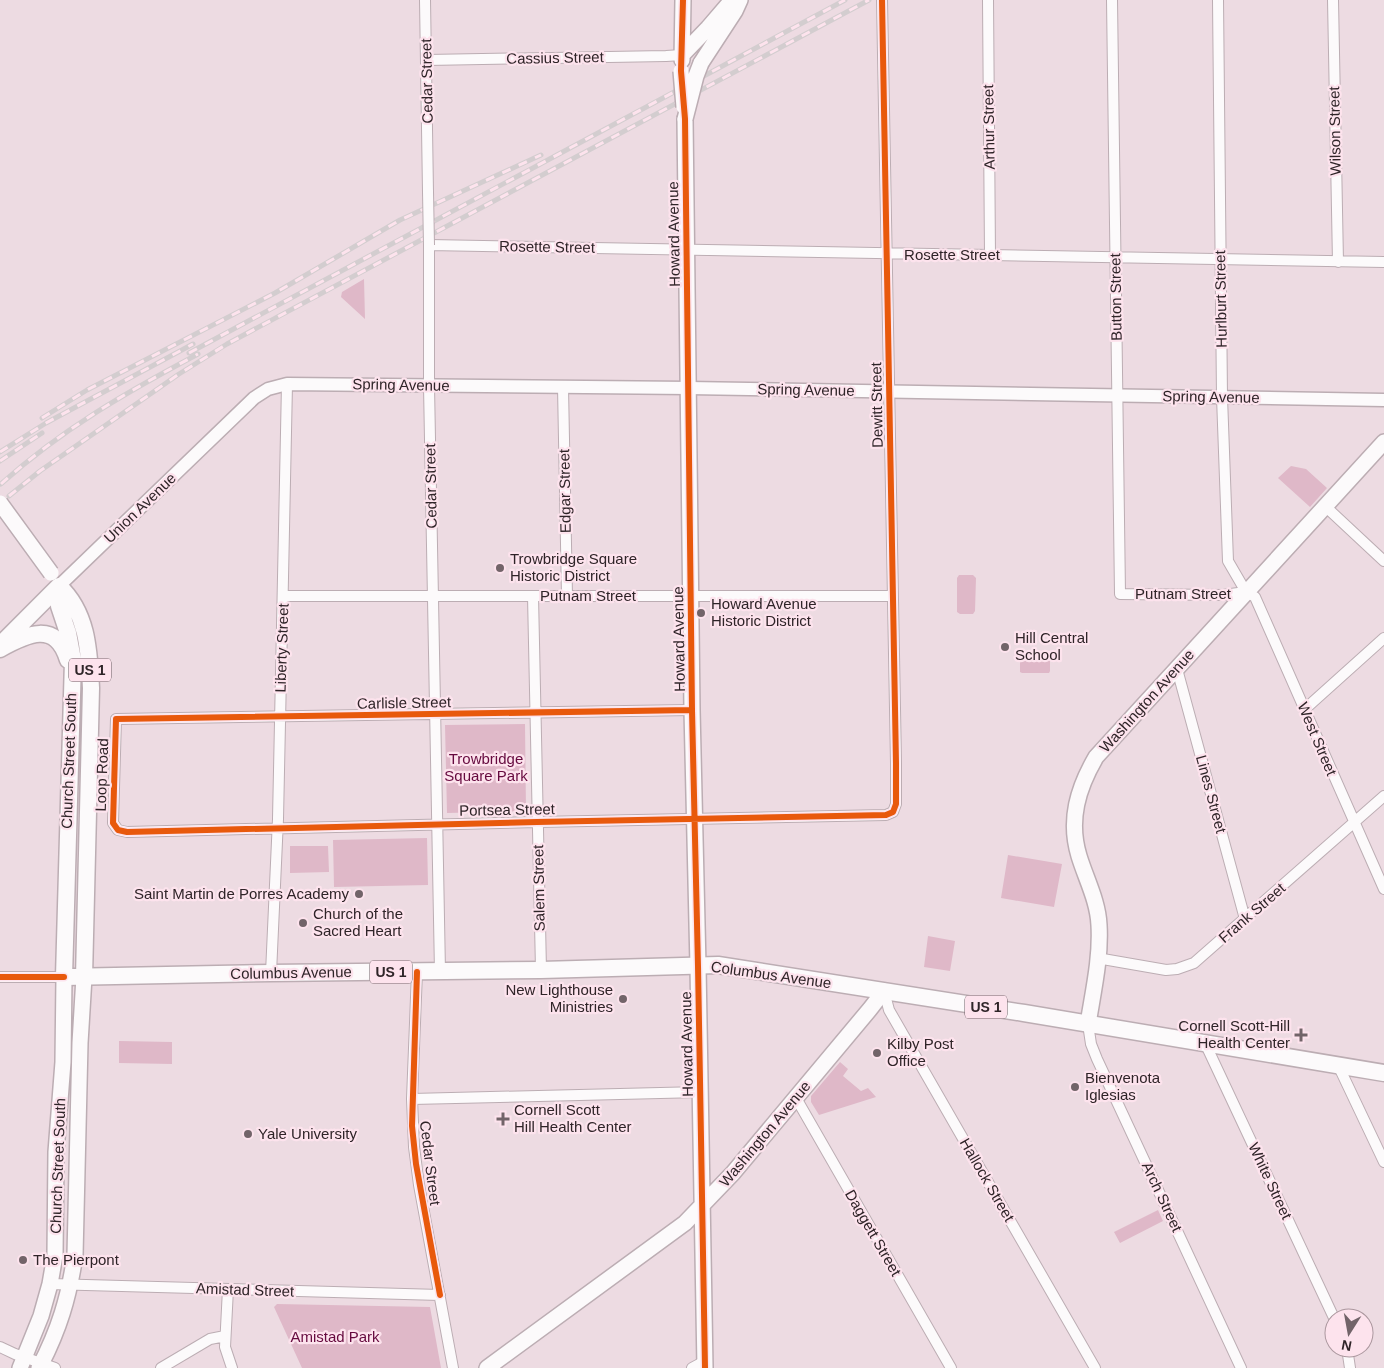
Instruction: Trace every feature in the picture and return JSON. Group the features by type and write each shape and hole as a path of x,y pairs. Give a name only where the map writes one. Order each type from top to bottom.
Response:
{"main road":[{"name":"Howard Avenue","path":"683,0 681,71 685,119 692,710 701,1092 700,1366"},
{"path":"682,54 732,0"},
{"path":"685,119 701,63 735,11 740,0"},
{"name":"Washington Avenue","path":"1088,1024 1097,958 1099,925 1098,911 1078,854 1074,823 1084,777 1096,757 1384,442"},
{"path":"0,503 55,580"},
{"name":"Union Avenue","path":"0,647 55,580"},
{"name":"Church Street South","path":"23,1363 41,1316 50,1284 55,1255 56,1152 63,1062 72,652 59,606 55,580"},
{"name":"Church Street South","path":"45,1367 62,1316 75,1255 92,688 88,640 73,602 55,580"},
{"name":"US 1","path":"0,647 31,634 50,636 58,641 63,648 72,675"},
{"name":"Columbus Avenue","path":"64,977 271,972 440,972 718,965 1384,1073"},
{"name":"Washington Avenue","path":"487,1368 685,1223 733,1173 884,991"},
{"path":"55,1211 65,1229 75,1232"}],"street":[{"name":"Cedar Street","path":"425,0 428,192 431,246 429,386 440,972"},
{"name":"Arthur Street","path":"988,0 990,255"},
{"name":"Button Street","path":"1112,0 1120,594"},
{"name":"Hurlburt Street","path":"1218,0 1222,397 1228,561 1246,592"},
{"name":"Wilson Street","path":"1332,0 1338,262"},
{"name":"Dewitt Street","path":"882,5 888,254 896,763 895,809"},
{"name":"Cassius Street","path":"427,60 666,56 682,54"},
{"name":"Rosette Street","path":"431,246 1384,262"},
{"name":"Spring Avenue","path":"287,384 689,388 1384,400"},
{"name":"Union Avenue","path":"55,580 254,398 268,389 287,384"},
{"name":"Liberty Street","path":"271,972 277,828 287,384"},
{"name":"Edgar Street","path":"563,387 567,596"},
{"path":"1325,506 1384,561"},
{"name":"Putnam Street","path":"1120,594 1222,595 1246,592"},
{"name":"West Street","path":"1246,592 1255,597 1384,889"},
{"name":"Putnam Street","path":"283,596 893,596"},
{"name":"Salem Street","path":"533,596 534,713 541,970"},
{"path":"1305,709 1384,638"},
{"name":"Lines Street","path":"1177,668 1245,919"},
{"name":"Carlisle Street","path":"116,719 692,710"},
{"name":"Loop Road","path":"116,719 114,822 118,830"},
{"name":"Frank Street","path":"1097,958 1158,969 1177,970 1190,966 1384,796"},
{"name":"Portsea Street","path":"118,830 127,832 886,815 895,809"},
{"name":"Cedar Street","path":"417,972 412,1126 416,1164 453,1368"},
{"name":"Columbus Avenue","path":"0,978 64,977"},
{"name":"Hallock Street","path":"884,991 889,1010 1095,1368"},
{"name":"Arch Street","path":"1088,1024 1092,1044 1098,1059 1241,1368"},
{"name":"White Street","path":"1205,1043 1329,1308"},
{"path":"1338,1065 1384,1162"},
{"path":"412,1099 701,1092"},
{"name":"Daggett Street","path":"796,1098 951,1368"},
{"name":"Amistad Street","path":"50,1284 440,1296"},
{"path":"228,1289 225,1347 232,1368"},
{"path":"161,1368 210,1339 225,1336"},
{"path":"0,1347 23,1363 45,1367"}],"green space":[{"path":"364,279 365,319 341,297 342,292"},
{"path":"1291,466 1306,469 1327,488 1310,507 1278,478"},
{"path":"959,575 973,575 976,578 975,611 973,614 960,614 957,612 957,578"},
{"path":"1048,651 1050,653 1049,673 1020,672 1021,652"},
{"name":"Trowbridge Square Park","path":"525,724 526,811 447,813 445,725"},
{"path":"427,838 428,885 334,887 333,840"},
{"path":"290,846 328,846 329,872 290,873"},
{"path":"1008,855 1062,864 1054,907 1001,898"},
{"path":"928,936 955,941 950,971 924,967"},
{"path":"119,1041 172,1042 172,1064 119,1063"},
{"path":"840,1062 848,1069 843,1076 861,1091 868,1088 876,1097 819,1115 811,1102 811,1096"},
{"path":"1158,1210 1163,1221 1120,1243 1114,1232"},
{"name":"Amistad Park","path":"277,1304 430,1307 441,1368 302,1368 274,1307"}],"railway":[{"path":"189,353 845,0"},
{"path":"9,496 40,471 179,374 227,344 869,0"},
{"path":"42,418 87,390 275,293 400,220 541,155"},
{"path":"0,452 46,423 193,344"},
{"path":"1,484 24,464 71,429 198,354"},
{"path":"0,461 42,433"}],"cycle path":[{"path":"683,0 681,71 685,119 692,710 705,1368"},
{"path":"692,710 116,719 113,823 118,830 127,832 886,815 893,812 896,804 896,763 882,0"},
{"path":"417,972 412,1126 416,1164 440,1295"},
{"path":"0,977 64,977"}],"place":[{"name":"Trowbridge Square Historic District","path":"500,568"},
{"name":"Howard Avenue Historic District","path":"701,613"},
{"name":"Hill Central School","path":"1005,647"},
{"name":"Saint Martin de Porres Academy","path":"359,894"},
{"name":"Church of the Sacred Heart","path":"303,923"},
{"name":"New Lighthouse Ministries","path":"623,999"},
{"name":"Cornell Scott-Hill Health Center","path":"1301,1035"},
{"name":"Kilby Post Office","path":"877,1053"},
{"name":"Bienvenota Iglesias","path":"1075,1087"},
{"name":"Cornell Scott Hill Health Center","path":"503,1119"},
{"name":"Yale University","path":"248,1134"},
{"name":"The Pierpont","path":"23,1260"}]}
